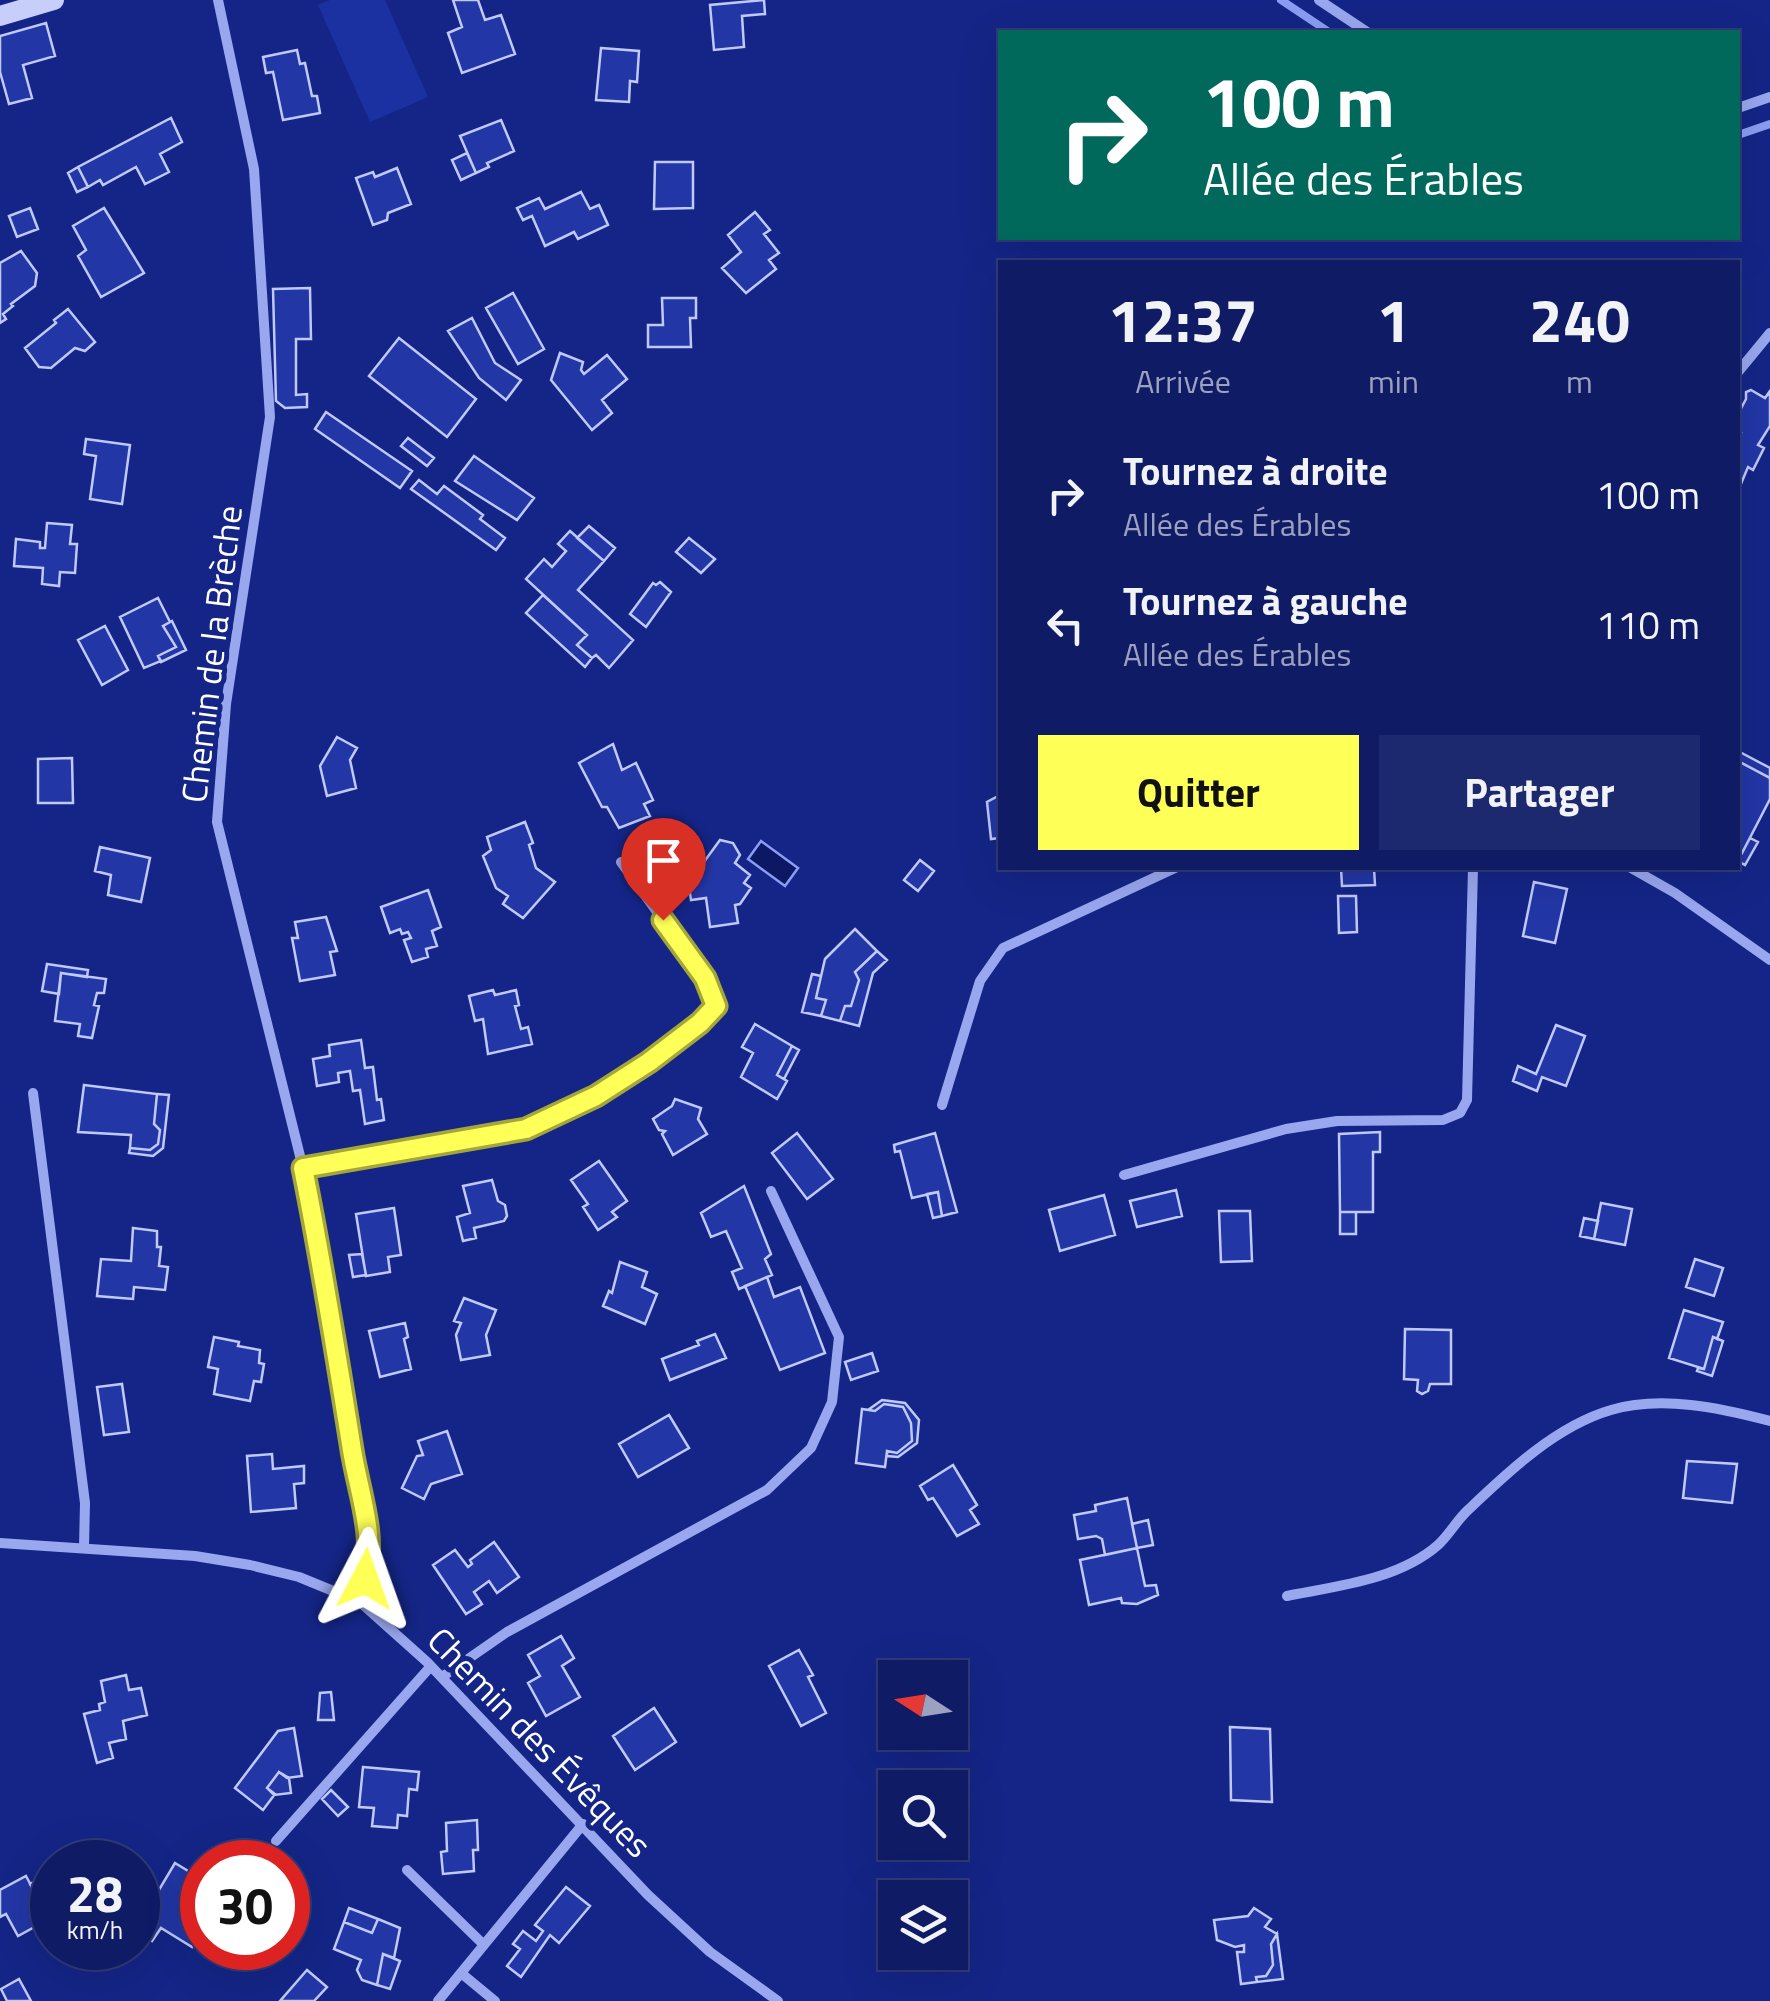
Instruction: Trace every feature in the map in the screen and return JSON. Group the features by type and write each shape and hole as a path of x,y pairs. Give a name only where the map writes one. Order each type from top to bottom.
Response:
{"street":[{"path":"0,16 54,0"},
{"name":"Chemin de la Brèche","path":"218,0 254,169 270,417 226,704 217,822 303,1168 331,1308 354,1463 370,1536 371,1556 360,1602"},
{"path":"1318,0 1364,30"},
{"path":"1740,107 1770,96"},
{"path":"1740,370 1770,333"},
{"path":"303,1168 526,1129 596,1096 700,1023 716,1006 705,978 621,862"},
{"path":"942,1105 980,981 1003,948 1171,870"},
{"path":"1124,1174 1286,1129 1337,1122 1442,1120 1460,1113 1467,1100 1473,870"},
{"path":"1635,870 1675,893 1770,960"},
{"path":"34,1094 85,1503 84,1547"},
{"path":"442,1677 507,1632 767,1490 811,1448 832,1402 839,1336 771,1191"},
{"path":"1287,1596 1348,1584 1400,1568 1438,1545 1464,1514 1523,1462 1569,1428 1612,1409 1670,1404 1738,1412 1770,1421"},
{"name":"Chemin des Évêques","path":"0,1543 194,1556 250,1565 299,1578 360,1602 442,1677 648,1895 710,1952 778,2001"},
{"path":"277,1840 431,1666"},
{"path":"438,2001 583,1824"},
{"path":"407,1870 484,1945"},
{"path":"462,1973 496,2001"}],"shaded area":[{"path":"330,0 385,0 428,97 370,122 318,5"},
{"path":"761,841 798,868 785,886 748,859"}],"building":[{"path":"453,0 478,0 485,20 501,15 515,54 462,73 448,33 462,27"},
{"path":"764,0 765,14 742,16 744,47 714,50 710,5"},
{"path":"46,23 55,56 23,65 32,98 9,104 0,72 0,36"},
{"path":"601,48 639,51 637,82 630,81 629,102 596,100"},
{"path":"297,50 300,64 305,63 320,113 283,120 273,72 266,73 263,57"},
{"path":"171,118 182,142 160,154 169,172 145,184 136,167 103,185 100,180 88,187 78,167"},
{"path":"501,120 514,151 487,163 489,167 476,173 460,136"},
{"path":"467,153 476,173 461,180 452,160"},
{"path":"655,162 693,162 693,208 654,209"},
{"path":"78,167 88,187 77,192 68,173"},
{"path":"397,168 411,204 388,213 387,220 373,225 356,178 373,172 375,177"},
{"path":"581,192 590,209 599,205 608,225 578,239 574,232 545,246 532,216 523,220 517,208 539,198 545,209"},
{"path":"30,208 38,229 17,237 9,216"},
{"path":"104,208 144,273 101,297 78,256 86,250 73,226"},
{"path":"755,212 770,230 764,234 779,253 769,260 776,269 746,293 722,268 741,252 728,235"},
{"path":"21,251 37,273 35,286 11,304 3,314 6,319 0,323 0,263"},
{"path":"310,288 311,339 296,339 296,395 307,394 307,407 285,408 276,401 273,289"},
{"path":"513,293 544,349 518,364 486,308"},
{"path":"662,298 696,298 696,318 690,318 691,347 648,347 648,325 663,325"},
{"path":"68,309 95,342 85,351 75,348 51,368 39,367 25,348"},
{"path":"472,318 495,363 521,380 506,400 479,378 448,331"},
{"path":"399,338 476,399 447,437 369,376"},
{"path":"560,353 583,362 584,374 607,355 627,379 602,400 612,413 592,430 551,380"},
{"path":"1751,390 1765,398 1770,391 1770,426 1758,445 1764,448 1753,470 1748,467 1740,486 1740,410 1746,392"},
{"path":"326,412 412,471 400,488 315,429"},
{"path":"408,438 434,458 427,466 401,446"},
{"path":"86,439 130,445 122,504 90,499 96,456 84,454"},
{"path":"474,456 534,498 517,520 455,481"},
{"path":"419,480 437,494 444,486 483,515 480,519 505,538 496,550 411,489"},
{"path":"47,523 72,525 70,544 77,544 75,573 60,572 59,586 42,584 43,568 14,566 16,539 40,542 40,548 45,548"},
{"path":"589,526 615,548 604,561 577,538"},
{"path":"570,531 604,561 578,590 633,640 609,668 577,645 587,635 526,579 544,559 552,567 566,551 558,544"},
{"path":"689,538 715,559 701,573 676,552"},
{"path":"660,582 671,592 646,627 630,614 653,583"},
{"path":"543,595 587,635 577,645 592,658 585,667 526,613"},
{"path":"158,598 170,622 163,626 176,647 158,656 161,661 144,668 120,617"},
{"path":"172,621 186,650 161,662 158,656 176,647 163,626"},
{"path":"105,626 128,670 102,685 78,640"},
{"path":"337,737 357,748 350,760 356,788 327,796 320,766"},
{"path":"613,744 622,770 636,763 653,800 644,804 650,816 619,828 607,807 602,807 579,763"},
{"path":"1740,752 1770,768 1770,778 1740,762"},
{"path":"72,758 73,803 38,803 38,759"},
{"path":"1740,762 1770,778 1770,799 1742,853"},
{"path":"998,796 998,838 991,839 987,802"},
{"path":"525,822 536,868 555,882 523,918 503,904 508,896 496,888 483,856 491,850 487,837"},
{"path":"1750,838 1758,842 1745,865 1740,862"},
{"path":"720,840 733,843 740,855 735,863 750,875 744,883 751,888 735,905 738,923 710,927 706,898 691,900 687,873 702,871 701,866"},
{"path":"100,847 150,858 141,902 108,895 111,875 95,871"},
{"path":"920,860 934,871 918,891 904,880"},
{"path":"1341,870 1374,870 1375,885 1342,886"},
{"path":"1534,882 1567,889 1555,943 1523,936"},
{"path":"428,890 441,927 432,931 437,946 426,949 428,957 412,962 404,940 411,938 408,932 402,934 400,929 390,933 381,907"},
{"path":"1338,896 1356,896 1357,932 1339,933"},
{"path":"326,917 337,951 330,952 335,975 300,981 292,938 298,938 295,922"},
{"path":"855,929 877,951 855,972 859,980 851,1006 845,1006 840,1021 821,1016 826,1000 816,998 825,959"},
{"path":"877,951 887,960 873,973 859,1026 840,1021 845,1006 851,1006 859,980 855,972"},
{"path":"47,964 88,970 87,977 61,973 59,994 42,991"},
{"path":"61,973 106,979 104,993 97,993 94,1005 99,1006 92,1038 78,1036 80,1024 55,1021"},
{"path":"812,974 821,976 816,998 826,1000 821,1016 802,1012"},
{"path":"493,990 495,995 516,990 519,1005 515,1006 521,1029 528,1027 532,1044 488,1054 483,1019 475,1021 469,996"},
{"path":"755,1024 792,1046 777,1075 787,1081 777,1099 741,1077 753,1053 742,1047"},
{"path":"1556,1025 1585,1036 1566,1086 1542,1077 1537,1091 1513,1081 1518,1066 1536,1074"},
{"path":"361,1040 365,1068 373,1067 384,1120 365,1124 360,1090 353,1091 350,1071 338,1073 339,1082 317,1086 313,1059 330,1056 329,1045"},
{"path":"792,1046 799,1050 784,1079 777,1075"},
{"path":"84,1085 157,1094 154,1124 160,1130 158,1144 150,1150 130,1148 131,1135 78,1132"},
{"path":"157,1094 169,1095 163,1148 153,1156 129,1153 130,1148 150,1150 158,1144 160,1130 154,1124"},
{"path":"675,1099 701,1108 698,1119 707,1134 673,1155 662,1134 665,1131 659,1130 653,1119 672,1106"},
{"path":"1380,1132 1380,1152 1373,1152 1373,1212 1340,1212 1339,1134"},
{"path":"797,1133 833,1179 807,1199 772,1153"},
{"path":"935,1133 957,1212 942,1216 938,1192 912,1198 900,1151 895,1152 894,1145"},
{"path":"599,1161 627,1201 612,1212 617,1217 598,1230 583,1207 588,1204 571,1180"},
{"path":"492,1180 507,1216 504,1221 474,1228 476,1238 463,1241 457,1217 470,1213 463,1186"},
{"path":"744,1186 771,1254 765,1259 772,1275 739,1289 732,1272 742,1268 726,1231 711,1237 701,1213"},
{"path":"1176,1190 1182,1216 1137,1227 1130,1201"},
{"path":"938,1192 942,1216 933,1218 927,1194"},
{"path":"1104,1195 1115,1235 1060,1251 1049,1210"},
{"path":"1601,1203 1632,1209 1625,1245 1594,1239"},
{"path":"394,1208 401,1255 388,1257 390,1272 366,1276 356,1214"},
{"path":"1219,1211 1250,1211 1252,1261 1221,1262"},
{"path":"1340,1212 1356,1212 1356,1234 1340,1234"},
{"path":"1584,1218 1598,1221 1594,1239 1580,1236"},
{"path":"133,1228 157,1231 157,1247 161,1247 159,1266 168,1267 165,1290 134,1287 133,1299 97,1296 101,1259 131,1261"},
{"path":"362,1254 366,1275 353,1277 349,1255"},
{"path":"1695,1259 1723,1268 1714,1296 1686,1287"},
{"path":"620,1262 647,1272 642,1287 657,1294 645,1324 603,1306 609,1291 612,1293"},
{"path":"767,1277 774,1297 800,1287 825,1353 780,1370 745,1286"},
{"path":"464,1298 496,1310 486,1335 490,1355 461,1360 456,1335 461,1323 454,1321"},
{"path":"1684,1310 1723,1322 1717,1339 1713,1337 1704,1369 1669,1358"},
{"path":"405,1323 408,1337 404,1339 411,1369 380,1377 369,1331"},
{"path":"1405,1329 1451,1330 1451,1384 1430,1384 1422,1394 1417,1391 1418,1380 1404,1379"},
{"path":"715,1334 726,1358 670,1380 662,1359 699,1345 697,1341"},
{"path":"214,1337 260,1350 259,1363 264,1364 261,1382 254,1381 250,1401 214,1394 218,1369 208,1367"},
{"path":"1713,1337 1723,1341 1712,1376 1697,1371 1704,1369"},
{"path":"872,1353 878,1371 851,1380 845,1362"},
{"path":"122,1384 129,1432 104,1435 97,1387"},
{"path":"882,1400 905,1403 919,1420 917,1443 898,1457 887,1456 887,1451 897,1453 912,1441 911,1423 903,1407 884,1404 875,1411 868,1410"},
{"path":"884,1404 903,1407 911,1423 912,1441 897,1453 887,1451 885,1467 856,1463 862,1409 875,1411"},
{"path":"669,1415 689,1448 638,1477 619,1444"},
{"path":"447,1431 462,1474 431,1484 424,1499 402,1488 417,1456 423,1455 418,1441"},
{"path":"272,1454 273,1469 304,1466 304,1483 294,1484 296,1508 251,1512 247,1456"},
{"path":"1687,1461 1737,1464 1732,1503 1683,1498"},
{"path":"953,1465 977,1505 970,1510 979,1524 957,1536 933,1498 928,1500 920,1486"},
{"path":"1127,1498 1137,1548 1105,1555 1102,1539 1078,1539 1074,1515 1096,1511 1095,1505"},
{"path":"1148,1520 1153,1545 1137,1548 1132,1524"},
{"path":"494,1542 519,1577 497,1593 489,1581 474,1592 482,1604 466,1614 433,1565 455,1550 468,1567 472,1564 470,1560"},
{"path":"1137,1548 1145,1586 1156,1585 1158,1595 1137,1604 1122,1603 1121,1598 1089,1605 1080,1560"},
{"path":"561,1636 574,1658 562,1666 580,1697 546,1716 528,1683 540,1676 528,1655"},
{"path":"799,1650 813,1675 808,1677 826,1713 801,1726 769,1666"},
{"path":"126,1675 129,1690 141,1688 147,1715 123,1721 126,1739 109,1743 113,1758 97,1763 84,1714 100,1710 99,1704 105,1702 101,1681"},
{"path":"331,1692 334,1720 318,1720 320,1693"},
{"path":"654,1708 676,1742 635,1770 613,1736"},
{"path":"1230,1727 1270,1729 1272,1802 1231,1800"},
{"path":"294,1728 302,1776 287,1778 279,1772 267,1788 275,1794 263,1810 235,1788 278,1731"},
{"path":"363,1767 419,1772 417,1790 409,1789 407,1816 398,1815 397,1828 372,1826 374,1808 359,1807"},
{"path":"279,1772 289,1778 291,1793 274,1795 267,1788"},
{"path":"331,1790 348,1807 338,1816 322,1799"},
{"path":"477,1820 474,1871 443,1874 441,1852 447,1851 446,1823"},
{"path":"175,1863 180,1866 180,1940 160,1929 160,1888"},
{"path":"26,1876 30,1883 30,1929 18,1936 6,1914 0,1917 0,1890"},
{"path":"566,1887 590,1906 559,1943 550,1935 521,1977 507,1966 520,1949 513,1944 523,1931 536,1941 543,1931 535,1925"},
{"path":"349,1908 378,1919 372,1933 344,1922"},
{"path":"1254,1908 1271,1919 1265,1927 1277,1934 1271,1944 1273,1965 1266,1976 1256,1977 1257,1982 1241,1984 1237,1952 1244,1952 1244,1945 1235,1947 1217,1940 1214,1920 1248,1916"},
{"path":"378,1919 400,1928 394,1958 383,1954 377,1985 362,1980 357,1970 361,1960 334,1949 344,1922 372,1933"},
{"path":"1277,1934 1283,1979 1257,1982 1256,1977 1266,1976 1273,1965 1271,1944"},
{"path":"383,1954 400,1961 390,1989 377,1985"},
{"path":"307,1970 327,1987 314,2001 280,2001"},
{"path":"19,1979 31,2001 7,2001 1,1989"}],"waterway":[{"path":"1281,0 1326,30"},
{"path":"1740,134 1770,124"}],"route":[{"path":"365,1579 371,1556 370,1536 303,1168 526,1129 596,1096 649,1062 716,1006 705,978 663,920"}]}
